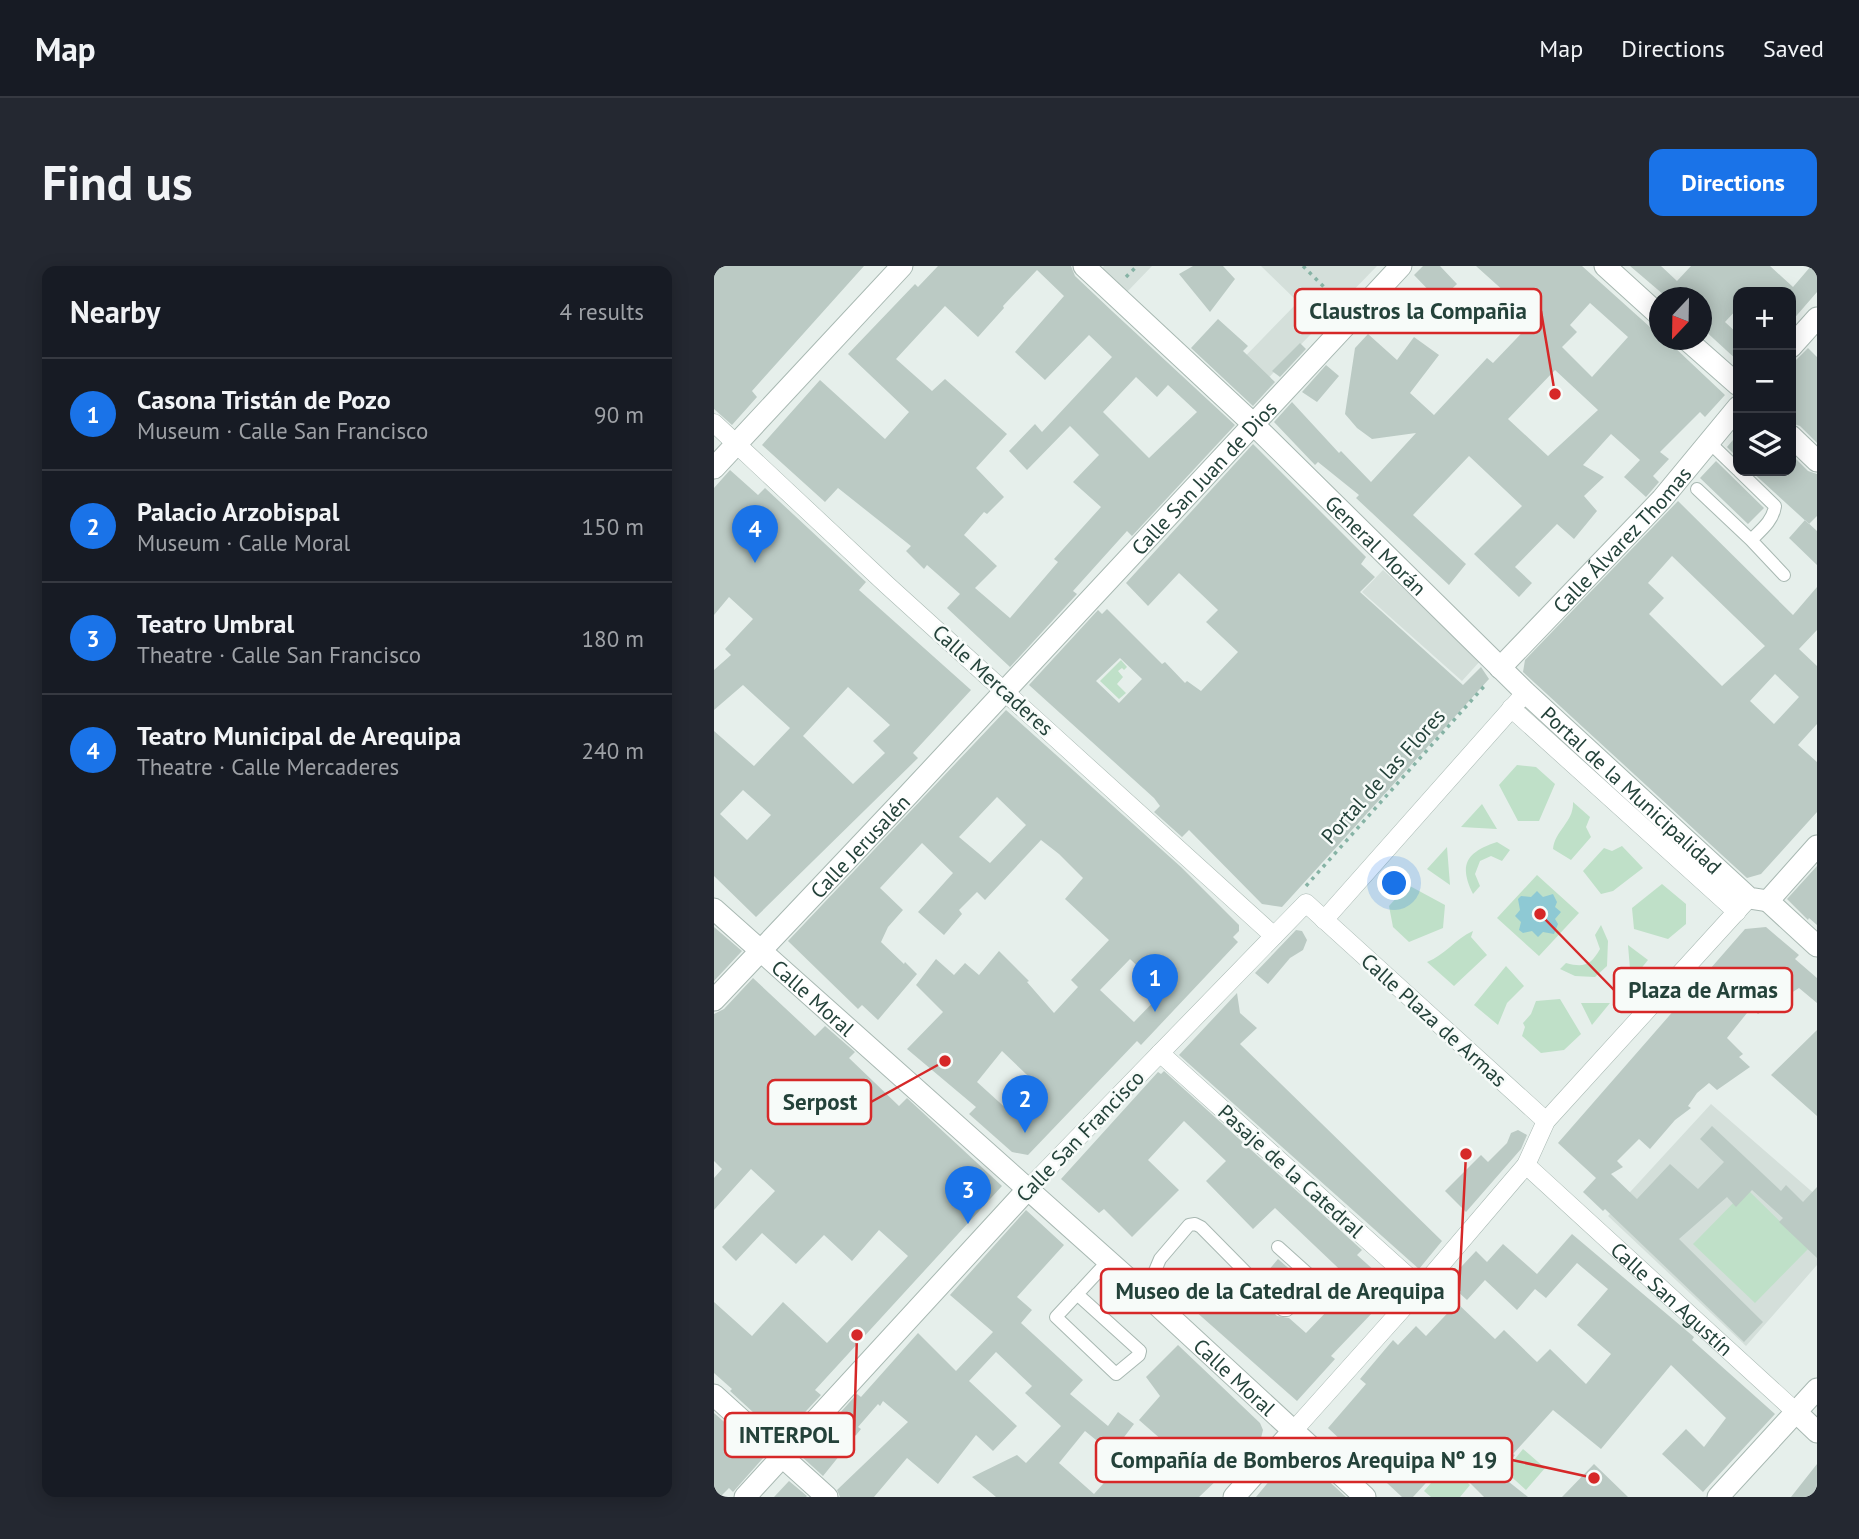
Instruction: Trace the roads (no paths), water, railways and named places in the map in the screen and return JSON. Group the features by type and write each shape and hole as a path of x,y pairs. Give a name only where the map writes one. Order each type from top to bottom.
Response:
{"street":[{"path":"714,468 902,266"},
{"name":"General Morán","path":"1084,266 1253,423 1500,668"},
{"name":"Calle San Juan de Dios","path":"1004,690 1401,266"},
{"path":"1605,266 1649,305"},
{"path":"1796,341 1817,318"},
{"path":"1698,350 1733,381"},
{"name":"Calle Álvarez Thomas","path":"1500,668 1662,499 1733,413"},
{"name":"Calle Mercaderes","path":"714,423 1274,936"},
{"path":"1796,441 1817,461"},
{"name":"Portal de la Municipalidad","path":"1500,668 1518,700 1751,904 1817,947"},
{"name":"Calle Jerusalén","path":"714,1000 1004,690"},
{"path":"1324,920 1518,700"},
{"path":"1234,1497 1421,1288 1526,1165 1546,1121 1751,904 1817,846"},
{"name":"Calle San Francisco","path":"745,1497 1027,1190 1306,903"},
{"name":"Calle Plaza de Armas","path":"1306,903 1546,1121"},
{"name":"Calle Moral","path":"714,909 1142,1291 1365,1497"},
{"name":"Pasaje de la Catedral","path":"1160,1053 1421,1288"},
{"name":"Calle San Agustín","path":"1526,1165 1817,1432"},
{"path":"1718,1497 1817,1389"},
{"path":"714,1395 827,1497"}],"lane":[{"path":"1710,443 1733,464"},
{"path":"1745,476 1775,506 1769,522 1751,540"},
{"path":"1697,489 1784,575"},
{"path":"1142,1291 1152,1278 1160,1259 1189,1225 1195,1224 1283,1310 1287,1310 1317,1282 1278,1247"},
{"path":"1077,1294 1140,1351 1139,1355 1116,1374 1056,1318 1077,1294 1108,1261"}],"water":[{"path":"1537,891 1543,897 1553,894 1557,902 1555,907 1561,912 1555,919 1558,924 1554,934 1543,932 1538,937 1532,931 1523,933 1519,930 1521,922 1515,916 1520,910 1518,899 1521,896 1531,897"}],"place":[{"name":"Claustros la Compañia","path":"1555,394"},
{"name":"Teatro Municipal de Arequipa","path":"755,563"},
{"name":"Plaza de Armas","path":"1540,914"},
{"name":"Casona Tristán de Pozo","path":"1155,1012"},
{"name":"Serpost","path":"945,1061"},
{"name":"Palacio Arzobispal","path":"1025,1133"},
{"name":"Museo de la Catedral de Arequipa","path":"1466,1154"},
{"name":"Teatro Umbral","path":"968,1224"},
{"name":"INTERPOL","path":"857,1335"},
{"name":"Compañía de Bomberos Arequipa Nº 19","path":"1594,1478"}]}
